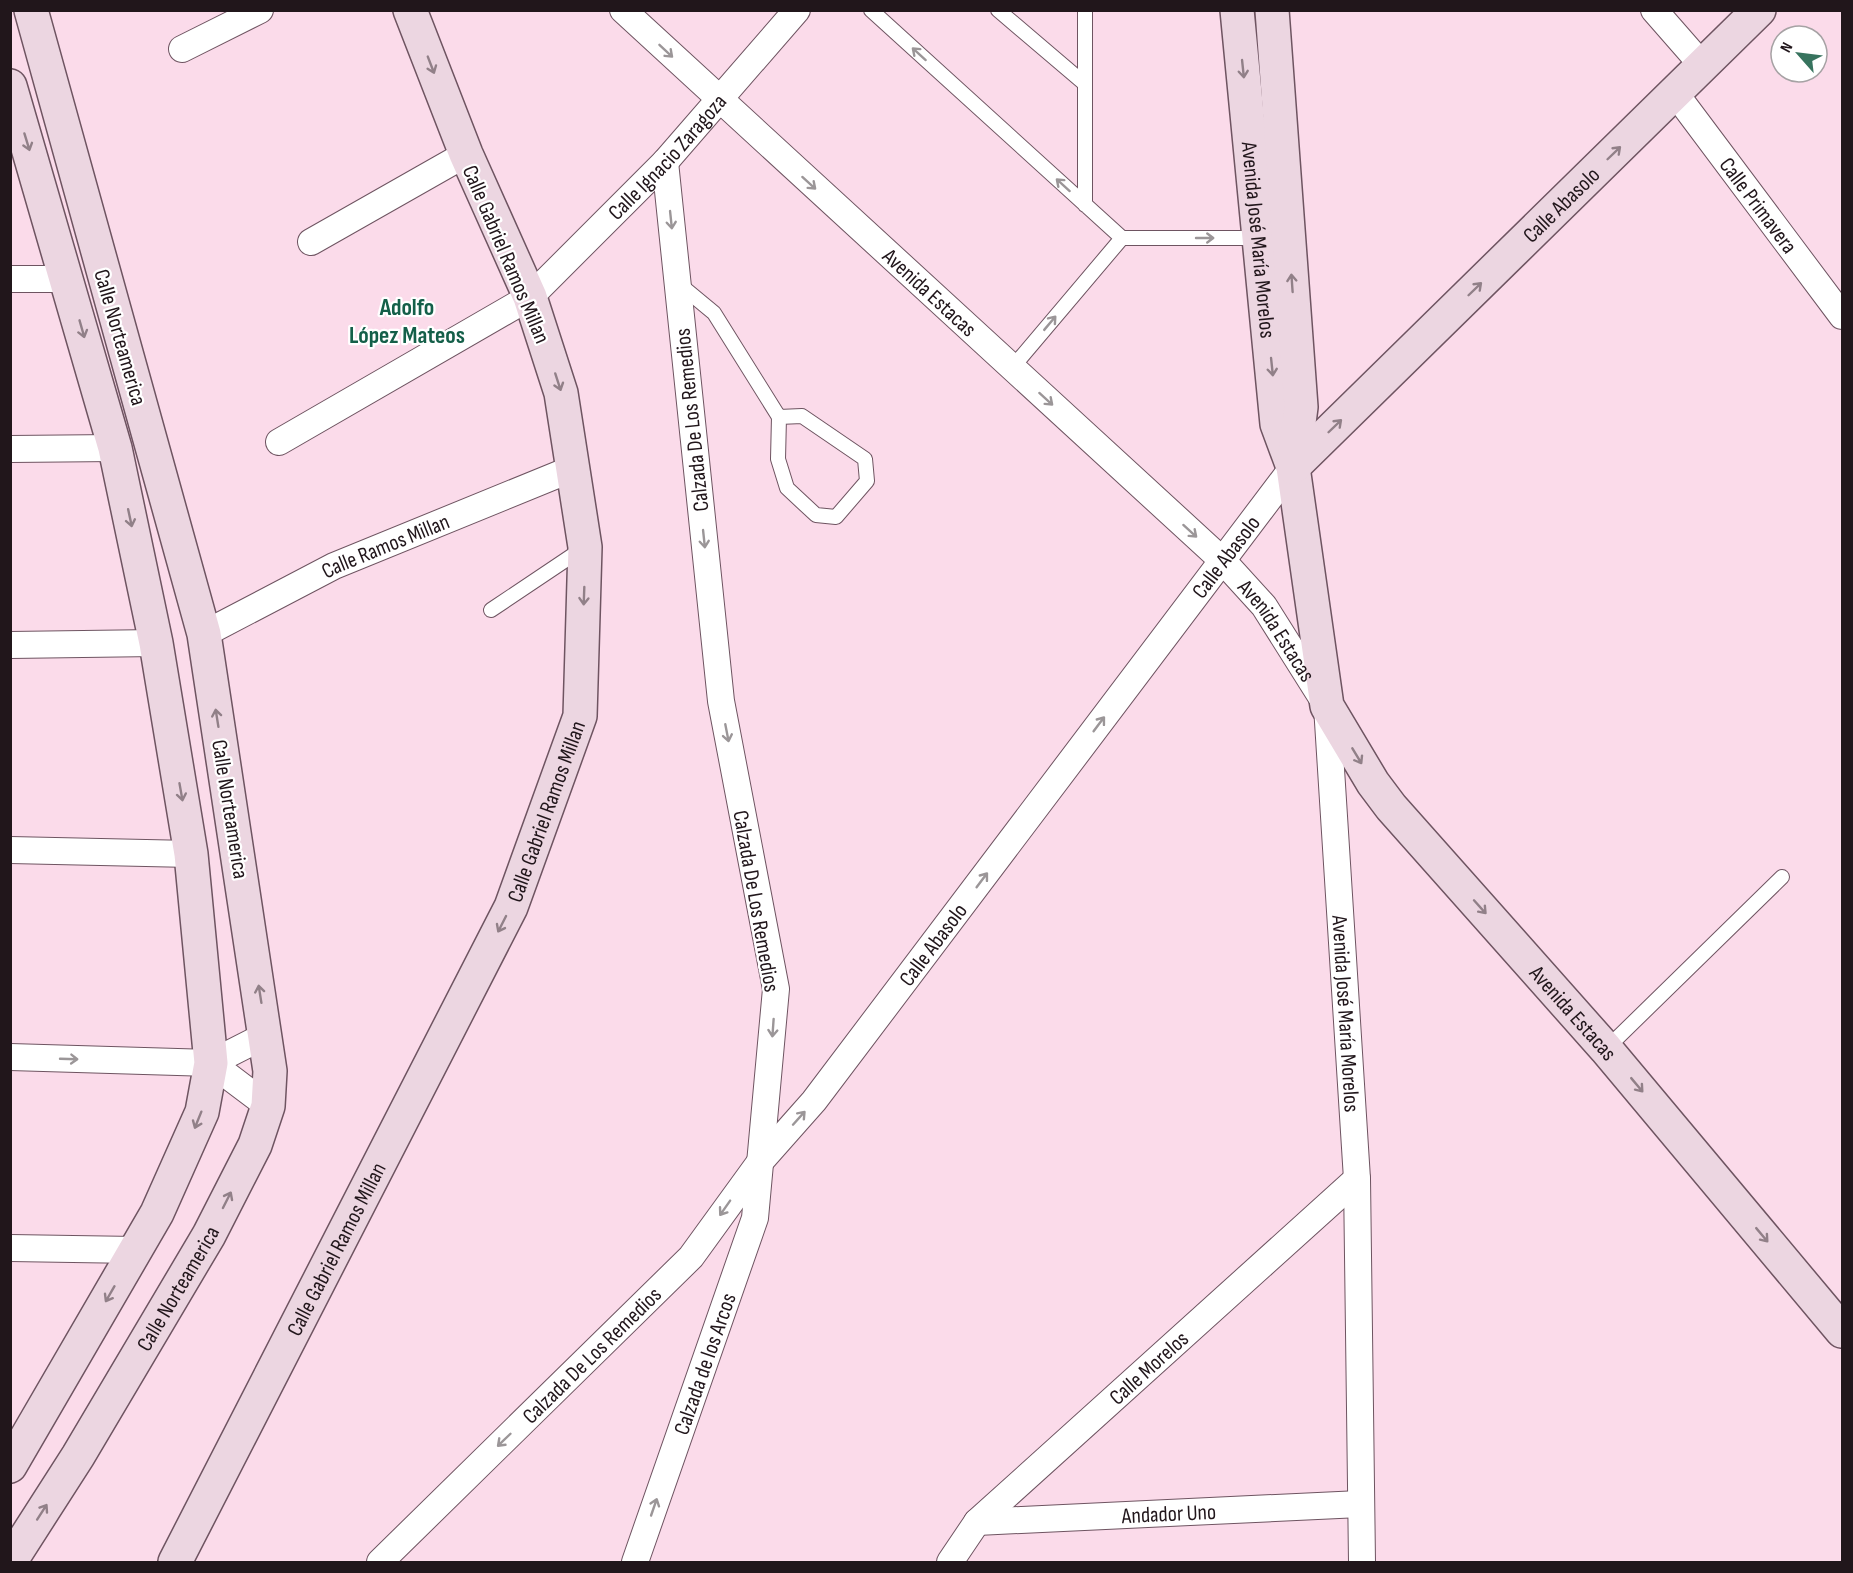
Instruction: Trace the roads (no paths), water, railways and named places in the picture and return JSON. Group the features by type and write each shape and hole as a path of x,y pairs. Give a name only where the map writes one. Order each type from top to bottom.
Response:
{"street":[{"name":"Calle Norteamerica","path":"10,1562 78,1456 209,1235 255,1145 268,1106 270,1071 204,634 31,10"},
{"path":"182,49 260,10"},
{"name":"Calle Gabriel Ramos Millan","path":"175,1563 511,907 580,716 585,547 561,393 530,297 466,154 410,10"},
{"name":"Avenida Estacas","path":"623,10 718,100 1223,561 1264,606 1373,783 1391,807 1606,1048 1842,1331"},
{"name":"Calle Ignacio Zaragoza","path":"279,442 530,297 664,162 797,10"},
{"name":"Avenida José María Morelos","path":"1237,10 1277,424 1293,466 1327,706 1357,1179 1362,1563"},
{"name":"Avenida José María Morelos","path":"1272,10 1301,407 1293,466"},
{"path":"1654,10 1703,66"},
{"name":"Calle Abasolo","path":"760,1162 814,1101 1293,466 1759,10"},
{"name":"Calle Norteamerica","path":"10,86 68,279 115,448 156,643 191,854 211,1063 202,1112 157,1213 15,1452"},
{"name":"Calle Primavera","path":"1675,93 1842,316"},
{"path":"311,242 466,154"},
{"name":"Calzada De Los Remedios","path":"380,1563 691,1257 760,1162 776,989 721,700 664,162"},
{"path":"10,279 68,279"},
{"path":"10,449 115,448"},
{"name":"Calle Ramos Millan","path":"204,634 334,566 574,468"},
{"path":"10,645 156,643"},
{"path":"10,850 191,854"},
{"path":"10,1057 211,1063 266,1035"},
{"path":"211,1063 268,1106"},
{"name":"Calzada de los Arcos","path":"635,1563 755,1218 760,1162"},
{"name":"Calle Morelos","path":"950,1563 977,1522 1357,1179"},
{"path":"10,1248 136,1250"},
{"name":"Andador Uno","path":"977,1522 1360,1504"}],"lane":[{"path":"998,10 1085,84"},
{"path":"1085,10 1085,206"},
{"path":"881,14 1122,238 1259,238"},
{"path":"1012,368 1122,238"},
{"path":"677,283 714,312 779,417 778,459 786,488 816,515 836,517 867,481 865,459 802,416 779,417"},
{"path":"491,610 585,547"},
{"path":"1606,1048 1782,877"}],"district":[{"name":"Adolfo López Mateos","path":"407,321"}]}
